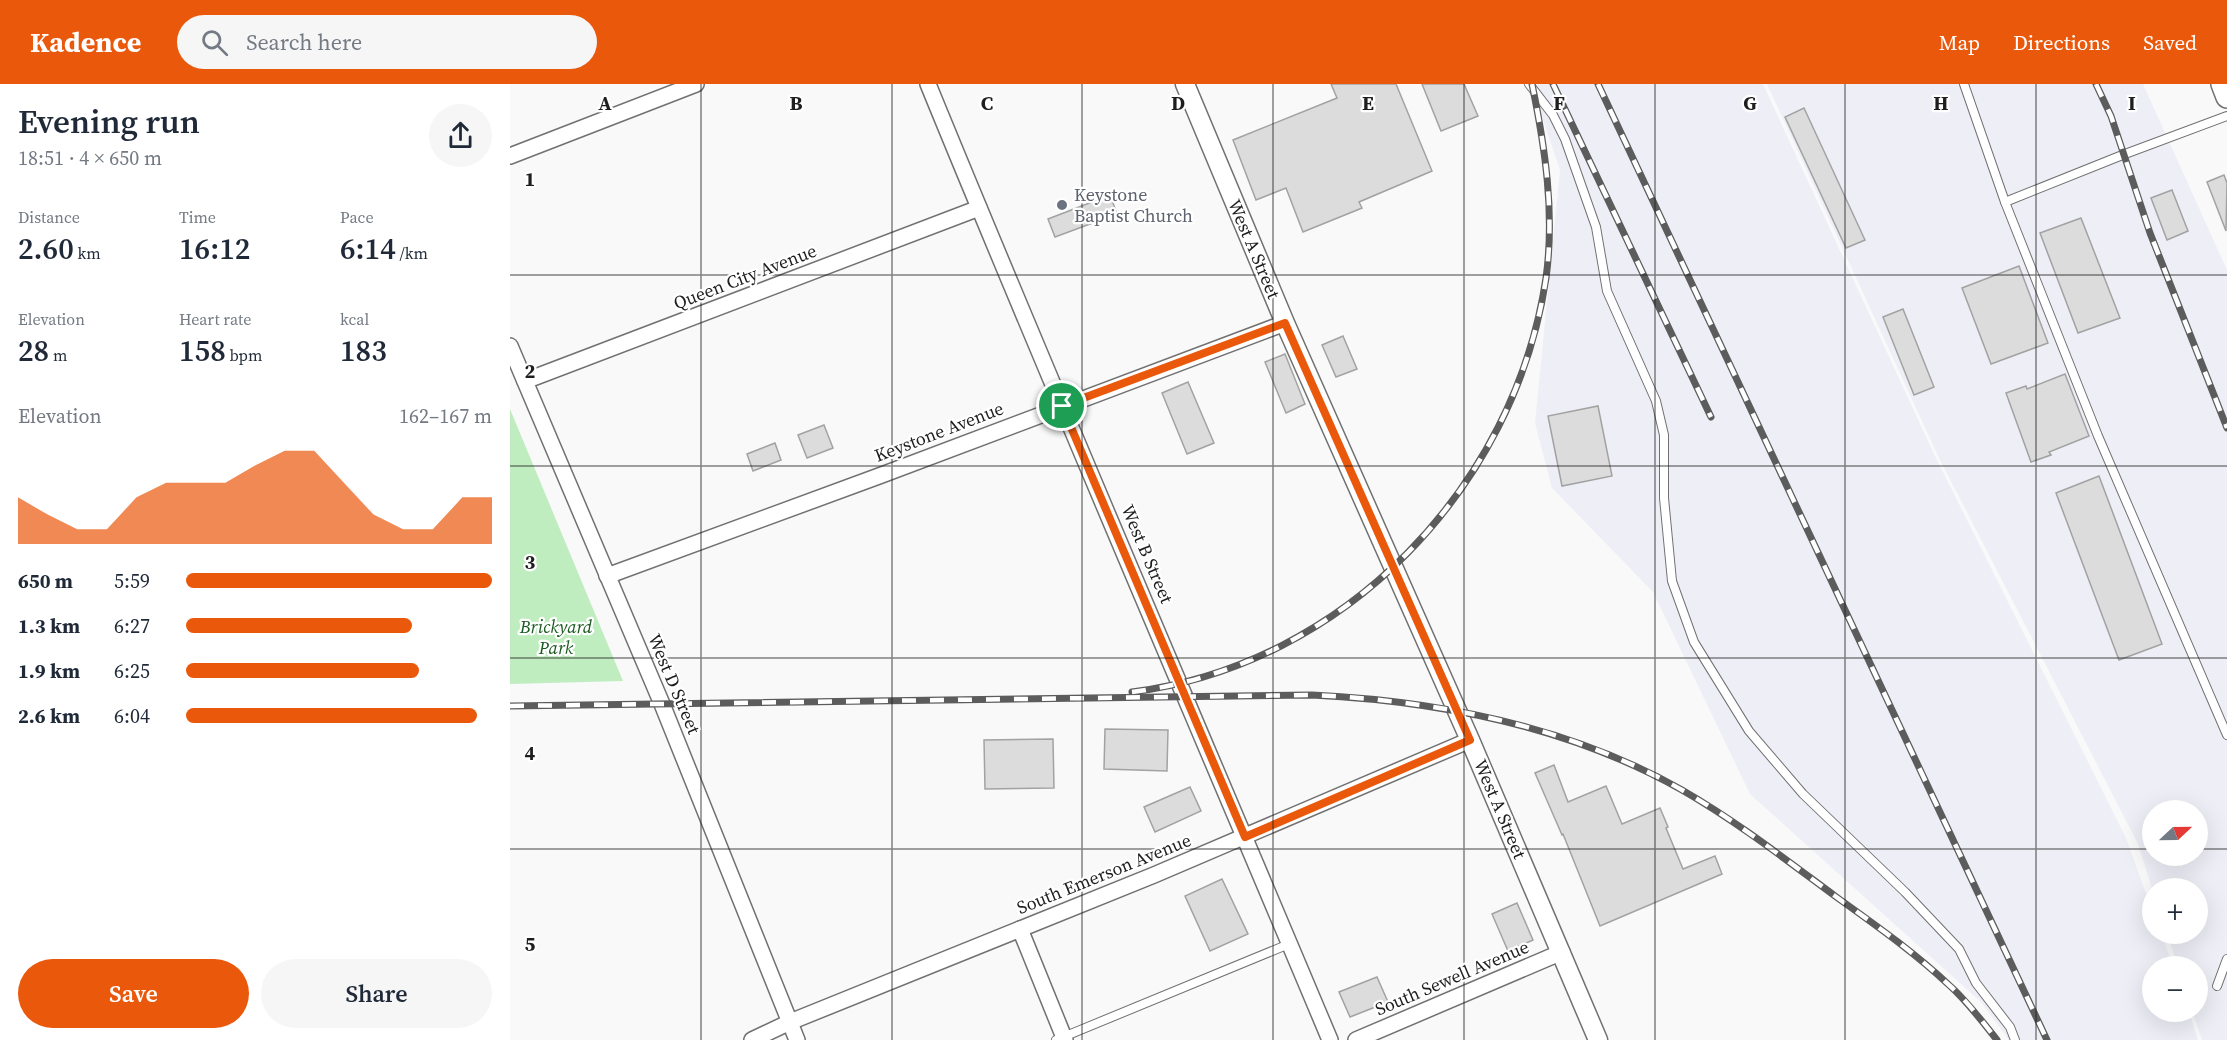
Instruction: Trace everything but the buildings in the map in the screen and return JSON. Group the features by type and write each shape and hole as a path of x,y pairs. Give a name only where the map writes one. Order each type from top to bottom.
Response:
{"main road":[{"path":"2222,84 2227,97"}],"street":[{"path":"510,156 696,84"},
{"name":"West B Street","path":"928,84 1330,1040"},
{"name":"West A Street","path":"1185,84 1285,323 1470,740 1599,1040"},
{"name":"Queen City Avenue","path":"525,381 979,208"},
{"name":"Keystone Avenue","path":"607,576 1285,323"},
{"name":"West D Street","path":"510,346 666,715 797,1040"},
{"name":"South Emerson Avenue","path":"752,1040 1245,837 1470,740"},
{"path":"1020,929 1061,1039"},
{"name":"South Sewell Avenue","path":"1356,1040 1562,952"}],"lane":[{"path":"1529,84 1552,115 1565,139 1596,227 1607,291 1656,401 1664,435 1664,498 1672,581 1694,642 1749,730 1803,794 1905,892 1959,949 1976,982 2010,1027 2015,1040"},
{"path":"1964,84 2005,202 2098,436 2226,730"},
{"path":"2005,202 2227,116"},
{"path":"1061,1039 1289,944"},
{"path":"2217,986 2227,959"}],"shaded area":[{"path":"1531,84 1763,84 1934,454 2126,838 2142,882 2142,944 2165,944 2169,956 2142,956 2142,1022 2192,1022 2198,1040 2009,1040 1981,1002 1750,794 1653,592 1552,488 1535,423 1560,170"},
{"path":"1767,84 2143,84 2227,270 2227,1040 2202,1040 2196,1022 2208,1022 2208,956 2175,956 2171,944 2208,944 2208,878 2149,878 2145,866 2208,866 2208,800 2142,800 2142,857 2138,844 1938,456"}],"green space":[{"name":"Brickyard Park","path":"510,409 623,681 510,684"}],"railway":[{"path":"1132,692 1210,675 1282,645 1348,604 1407,553 1458,494 1498,427 1528,355 1546,278 1549,254 1549,205 1541,132 1532,84"},
{"path":"1553,84 1711,417"},
{"path":"1598,84 2047,1040"},
{"path":"2096,84 2111,116 2150,233 2227,428"},
{"path":"510,706 1312,695 1408,703 1503,721 1549,733 1595,749 1682,790 1722,814 1922,961 1962,998 1997,1040"}],"place":[{"name":"Keystone Baptist Church","path":"1062,205"}],"route":[{"path":"1285,323 1470,740 1245,837 1062,406 1285,323"}]}
